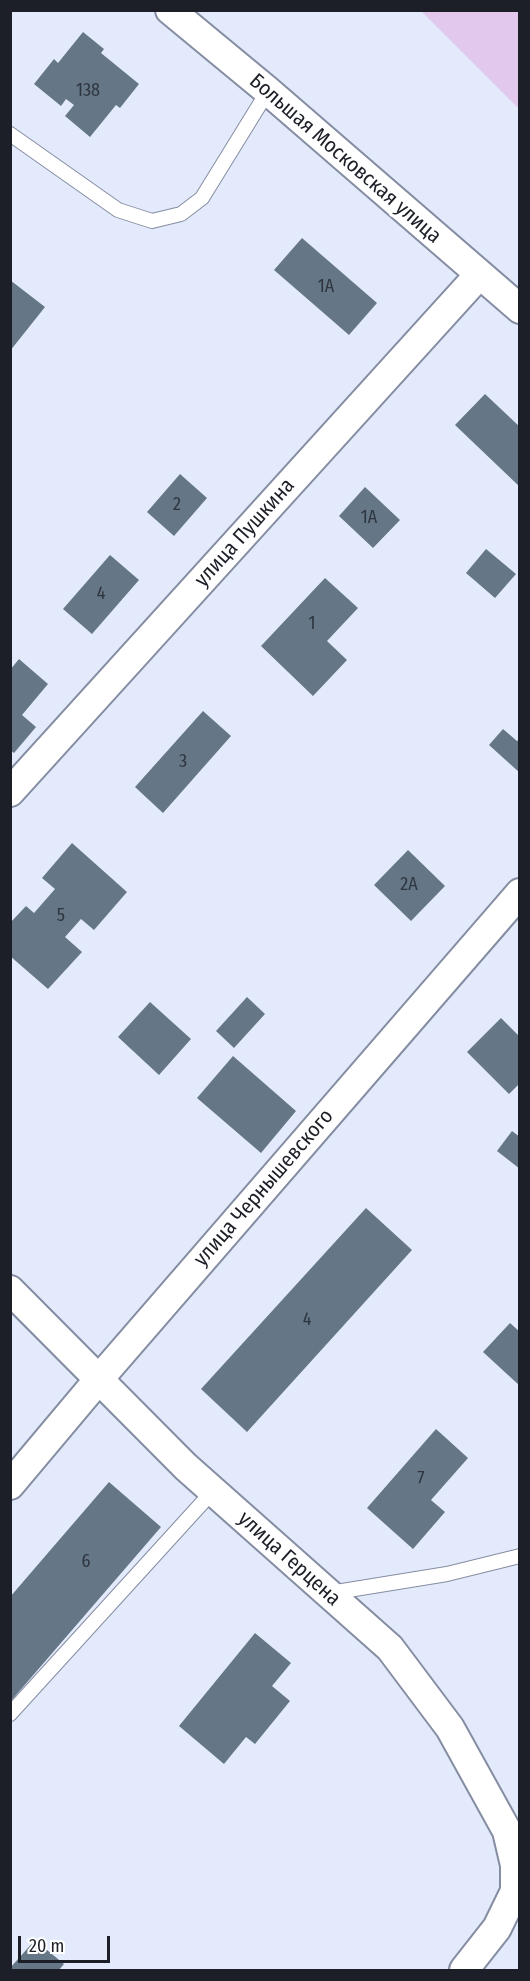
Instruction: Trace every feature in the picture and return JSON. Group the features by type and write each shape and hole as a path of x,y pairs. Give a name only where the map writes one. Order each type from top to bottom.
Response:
{"street":[{"name":"Большая Московская улица","path":"170,10 268,91 519,309"},
{"name":"улица Пушкина","path":"10,792 479,275"},
{"name":"улица Чернышевского","path":"10,1485 519,893"},
{"name":"улица Герцена","path":"10,1290 186,1467 390,1648 450,1728 507,1831 515,1865 515,1891 497,1928 464,1971"}],"lane":[{"path":"10,134 118,210 152,221 181,214 202,198 268,91"},
{"path":"10,1714 213,1491"},
{"path":"328,1594 447,1574 519,1556"}],"shaded area":[{"path":"421,11 519,11 519,109"}],"building":[{"path":"83,32 104,49 101,53 139,84 120,108 116,105 90,137 65,116 74,105 66,99 61,106 34,84 54,59 58,63"},
{"path":"302,238 377,303 349,335 274,270"},
{"path":"10,280 45,307 10,351"},
{"path":"485,394 520,427 520,487 455,425"},
{"path":"180,474 207,498 174,536 147,512"},
{"path":"365,487 400,520 373,548 339,516"},
{"path":"486,549 516,574 495,598 466,573"},
{"path":"110,555 139,580 92,634 63,609"},
{"path":"325,578 358,608 327,641 347,660 313,696 261,646"},
{"path":"19,659 48,684 22,715 36,727 14,753 10,750 10,670"},
{"path":"203,711 231,736 163,813 135,787"},
{"path":"503,729 517,741 520,739 520,773 489,745"},
{"path":"72,843 127,892 94,930 81,919 65,937 82,952 48,989 10,956 10,923 26,906 34,913 55,889 42,878"},
{"path":"408,850 445,886 411,921 374,885"},
{"path":"247,997 265,1014 234,1048 216,1031"},
{"path":"150,1002 191,1039 159,1075 118,1037"},
{"path":"501,1018 520,1037 520,1083 509,1094 467,1052"},
{"path":"233,1056 296,1111 261,1153 197,1098"},
{"path":"512,1131 520,1137 520,1169 497,1151"},
{"path":"366,1208 412,1250 247,1432 201,1389"},
{"path":"510,1323 520,1332 520,1386 483,1352"},
{"path":"436,1429 468,1458 431,1500 445,1512 413,1549 367,1508"},
{"path":"109,1482 161,1527 10,1702 10,1597"},
{"path":"255,1633 291,1663 272,1686 290,1701 255,1744 246,1737 224,1764 179,1726"},
{"path":"35,1940 64,1964 59,1970 10,1970 10,1968"}]}
